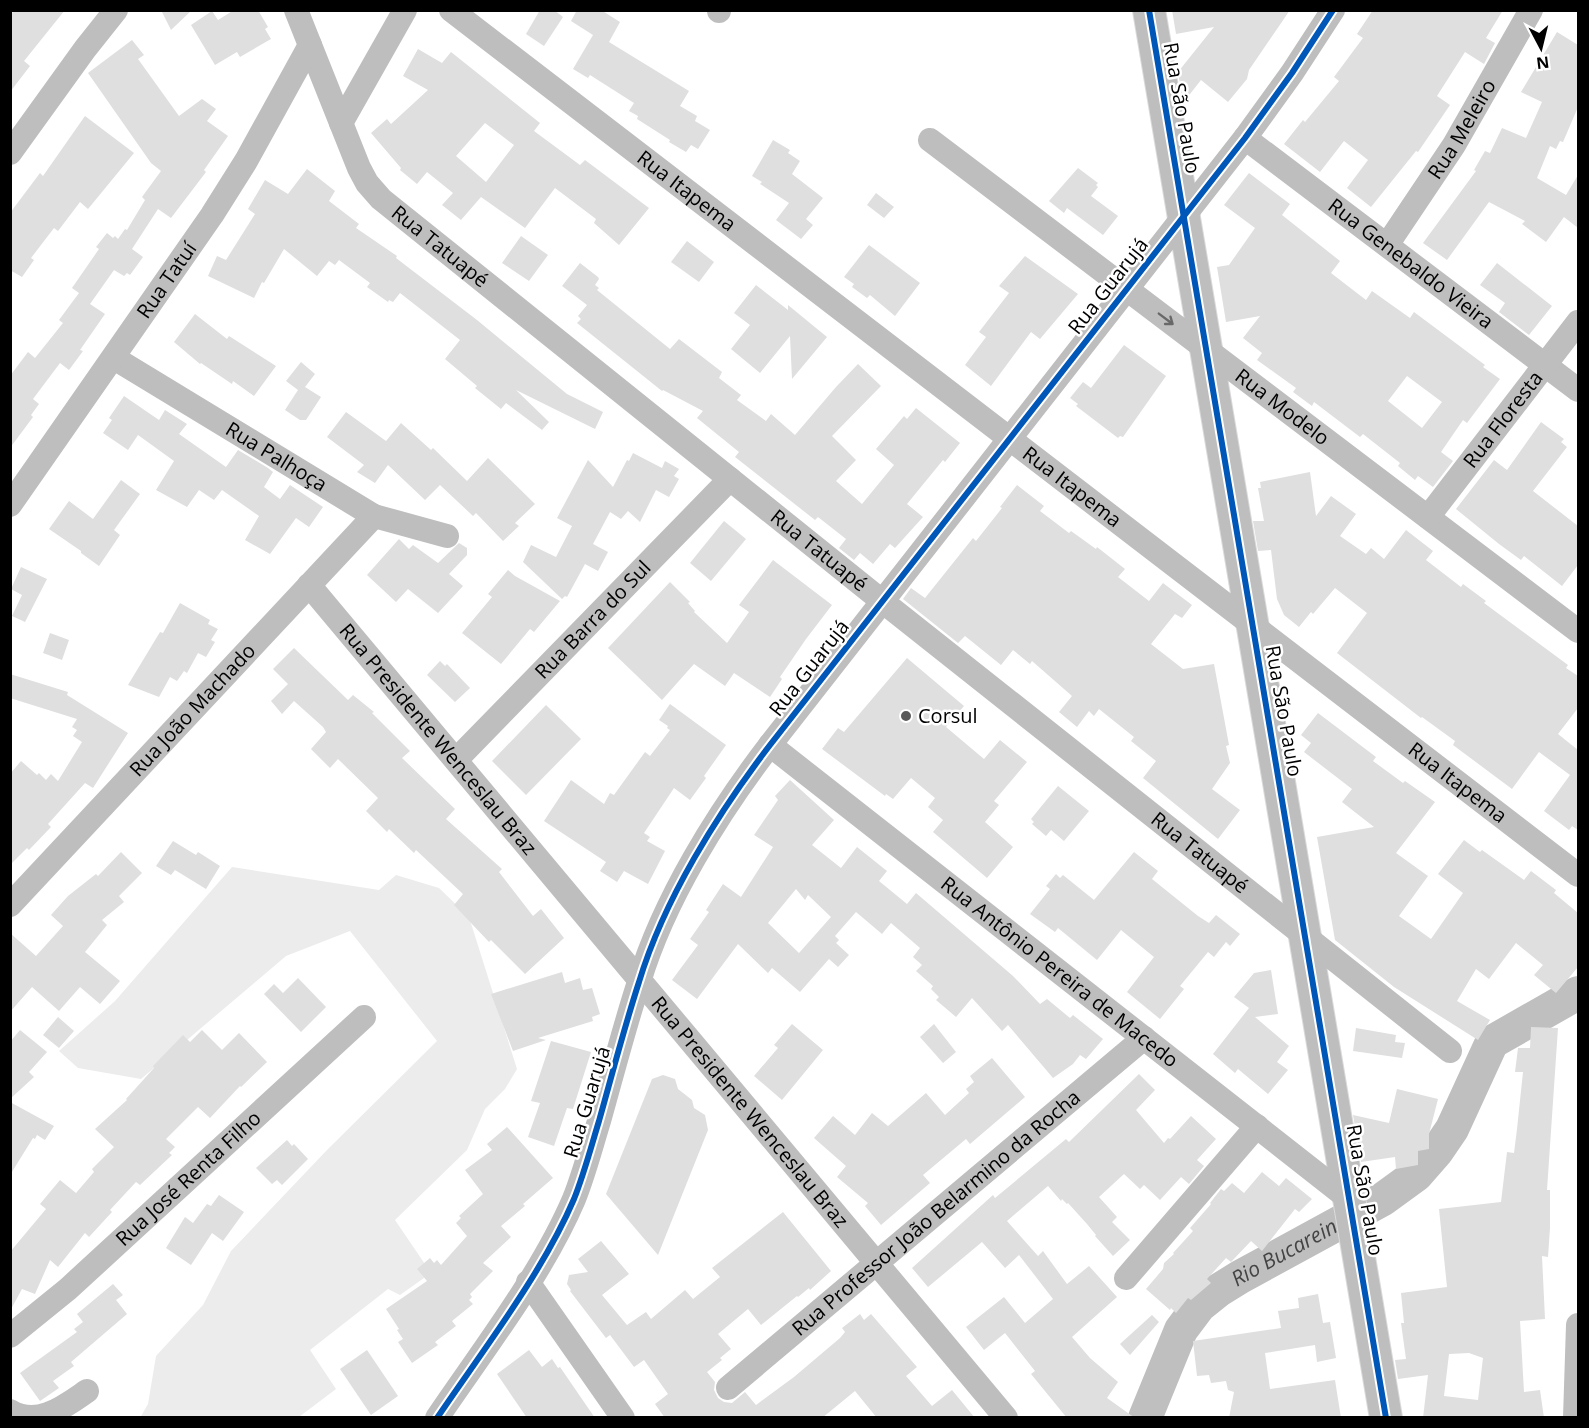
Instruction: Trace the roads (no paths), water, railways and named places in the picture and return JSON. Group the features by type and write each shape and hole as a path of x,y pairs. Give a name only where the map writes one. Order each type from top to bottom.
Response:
{"main road":[{"name":"Rua São Paulo","path":"1149,10 1386,1418"}],"street":[{"path":"10,153 116,10"},
{"name":"Rua Tatuapé","path":"296,10 359,168 367,183 381,199 882,601 1450,1051"},
{"path":"341,123 405,10"},
{"name":"Rua Itapema","path":"451,10 1578,874"},
{"name":"Rua Guarujá","path":"437,1418 528,1282 552,1243 574,1199 588,1159 639,980 659,929 688,868 721,816 770,745 1245,138 1292,73 1333,10"},
{"name":"Rua Meleiro","path":"1387,245 1454,145 1531,10"},
{"name":"Rua Tatuí","path":"10,505 213,215 246,161 310,45"},
{"name":"Rua Genebaldo Vieira","path":"1245,138 1578,390"},
{"name":"Rua Modelo","path":"930,140 1578,631"},
{"name":"Rua Floresta","path":"1428,517 1578,322"},
{"name":"Rua Palhoça","path":"114,358 374,516 447,536"},
{"name":"Rua Barra do Sul","path":"456,760 729,479"},
{"name":"Rua João Machado","path":"10,905 374,516"},
{"name":"Rua Presidente Wenceslau Braz","path":"309,585 1003,1416"},
{"name":"Rua Antônio Pereira de Macedo","path":"770,745 1257,1126 1352,1212"},
{"name":"Rua José Renta Filho","path":"10,1336 68,1289 364,1017"},
{"name":"Rua Professor João Belarmino da Rocha","path":"728,1388 1144,1038"},
{"path":"1125,1278 1257,1126"},
{"path":"528,1282 623,1418"},
{"path":"1575,1418 1578,1325"},
{"path":"10,1412 25,1417 47,1415 60,1410 87,1391"}],"waterway":[{"name":"Rio Bucarein","path":"1145,1418 1181,1330 1199,1306 1240,1277 1383,1199 1416,1175 1452,1129 1492,1042 1578,993"}],"place":[{"name":"Corsul","path":"906,716"}]}
